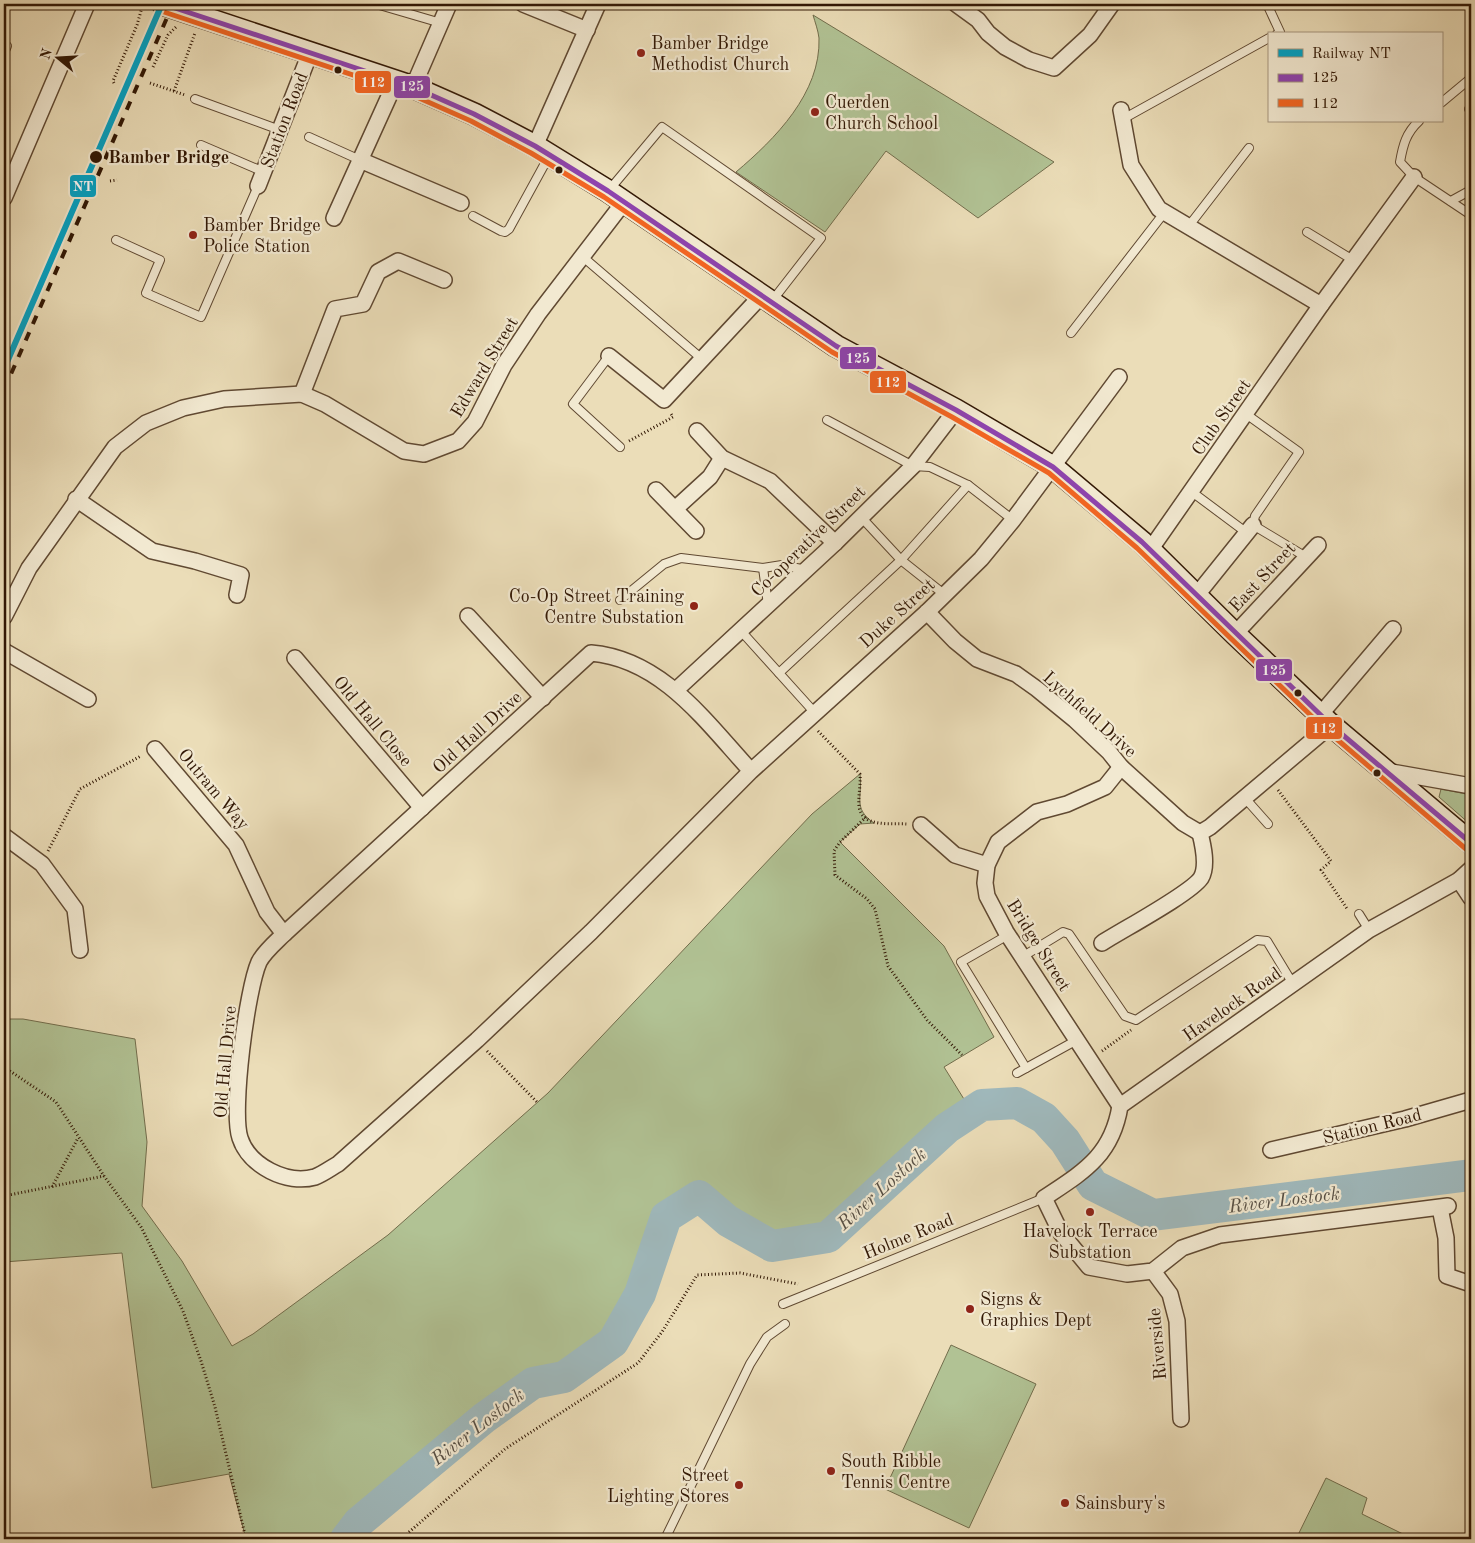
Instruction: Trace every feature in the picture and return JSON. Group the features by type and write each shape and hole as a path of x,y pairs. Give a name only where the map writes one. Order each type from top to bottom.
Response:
{"main road":[{"name":"Station Road","path":"182,10 405,84 474,114 542,150 616,196 836,346 956,410 1053,467 1150,550 1326,720 1471,843"}],"street":[{"path":"4,198 87,4"},
{"path":"334,218 360,160 441,23 449,4"},
{"path":"523,4 586,30"},
{"path":"542,150 586,30 598,4"},
{"path":"956,4 978,20 988,33 1005,47 1029,60 1054,68 1090,35 1112,4"},
{"name":"Station Road","path":"258,186 310,53"},
{"path":"1122,114 1131,165 1158,209 1321,305"},
{"path":"360,160 461,203"},
{"name":"Club Street","path":"1150,550 1321,305 1414,176"},
{"name":"Edward Street","path":"4,617 29,568 76,499 115,447 146,423 183,408 224,399 302,394 325,404 404,451 424,454 458,441 475,422 504,365 538,314 583,257 616,196"},
{"path":"302,394 335,310 363,304 378,272 398,261 444,280"},
{"path":"609,356 664,400 702,359 766,299"},
{"path":"1053,467 1119,377"},
{"name":"Co-operative Street","path":"676,690 835,543 912,466 956,410"},
{"path":"697,432 722,458 770,481 835,543"},
{"path":"675,508 710,477 722,458"},
{"name":"Duke Street","path":"751,771 945,595 981,559 1053,467"},
{"path":"656,490 696,531"},
{"path":"76,499 152,551 195,561 241,575 237,595"},
{"path":"1196,596 1250,529"},
{"name":"East Street","path":"1235,634 1318,545"},
{"name":"Lychfield Drive","path":"926,612 955,642 977,659 1016,674 1037,688 1109,752 1121,768 1183,823 1200,833"},
{"path":"468,616 543,698"},
{"path":"1102,943 1188,891 1202,877 1204,850 1200,833 1210,827 1269,778 1326,720 1393,630"},
{"path":"4,652 88,699"},
{"name":"Old Hall Drive","path":"591,653 610,655 634,663 676,690 751,771 591,932 477,1040 338,1164 314,1177 292,1178 274,1173 252,1159 240,1139 236,1117 252,979 260,960 284,934 591,653"},
{"name":"Old Hall Close","path":"295,658 422,808"},
{"name":"Outram Way","path":"155,749 236,845 266,912 284,934"},
{"path":"921,825 956,855 987,866 998,842 1025,821 1038,812 1067,804 1105,787 1121,768"},
{"path":"1384,771 1471,786"},
{"path":"4,836 42,864 75,909 80,950"},
{"name":"Bridge Street","path":"987,866 987,896 1008,935 1120,1106"},
{"name":"Havelock Road","path":"1120,1106 1366,932 1460,880 1471,869"},
{"path":"1460,880 1471,898"},
{"name":"Station Road","path":"1271,1150 1405,1119 1471,1100"},
{"path":"1120,1106 1117,1124 1100,1156 1077,1176 1044,1198 1061,1233 1088,1267 1127,1274 1153,1271 1182,1248 1220,1235 1444,1207 1447,1276 1471,1284"},
{"name":"Riverside","path":"1153,1271 1170,1294 1177,1321 1181,1420"}],"lane":[{"path":"376,4 441,23"},
{"path":"1267,4 1280,32"},
{"path":"1122,114 1268,39"},
{"path":"4,44 7,46 4,53"},
{"path":"1442,102 1471,78"},
{"path":"195,99 280,130"},
{"path":"1418,122 1410,129 1403,144 1400,162 1414,176 1471,215"},
{"path":"616,196 662,127 821,238 766,299"},
{"path":"309,137 360,160"},
{"path":"201,146 264,172"},
{"path":"1188,227 1249,148"},
{"path":"474,216 501,231 505,232 509,229 542,150"},
{"path":"116,240 160,260 146,293 201,317 258,186"},
{"path":"1451,201 1471,190"},
{"path":"1071,333 1164,213"},
{"path":"1307,232 1353,260"},
{"path":"583,257 702,359"},
{"path":"609,356 573,404 620,447"},
{"path":"1246,414 1299,452 1255,516 1250,529"},
{"path":"827,420 912,466 930,467 968,485 1013,520"},
{"path":"779,673 901,560 968,485"},
{"path":"1192,492 1250,529 1306,558"},
{"path":"861,517 901,560 945,595"},
{"path":"620,600 664,564 681,558 762,568 782,565 806,570"},
{"path":"762,568 768,605"},
{"path":"740,631 779,673 811,716"},
{"path":"1244,797 1268,824"},
{"path":"1359,914 1366,932"},
{"path":"1022,957 1063,932 1069,934 1125,1016 1132,1020 1136,1020 1257,940 1263,939 1267,941 1293,984"},
{"path":"1008,935 961,962 1026,1068"},
{"path":"1017,1073 1077,1040"},
{"name":"Holme Road","path":"783,1304 1044,1198"},
{"path":"665,1539 750,1364 768,1337 785,1324"}],"path":[{"path":"114,84 113,81 143,4"},
{"path":"153,67 182,10"},
{"path":"150,83 174,91 182,10"},
{"path":"110,181 117,180"},
{"path":"620,447 673,417 664,400"},
{"path":"811,716 860,774 859,808 866,817 874,823 921,825"},
{"path":"42,864 80,789 155,749"},
{"path":"1269,778 1331,861 1321,870 1366,932"},
{"path":"866,817 840,842 834,851 835,875 867,899 875,909 888,966 927,1020 962,1055"},
{"path":"1090,1058 1131,1032 1132,1020"},
{"path":"477,1040 537,1102"},
{"path":"4,1067 56,1102 104,1176 142,1227 183,1311 216,1407 246,1539"},
{"path":"52,1187 78,1138"},
{"path":"4,1196 104,1176"},
{"path":"400,1539 505,1449 638,1363 662,1332 697,1275 740,1273 819,1288"}],"green space":[{"path":"813,15 1054,162 978,218 886,151 825,232 736,172 780,130 804,96 818,58 819,38"},
{"path":"860,774 861,807 867,818 874,823 860,824 840,842 944,946 994,1037 944,1067 972,1112 947,1128 828,1237 772,1246 699,1197 666,1217 640,1294 613,1342 564,1377 533,1383 484,1418 359,1522 346,1539 246,1539 229,1474 152,1488 122,1253 4,1262 4,1019 23,1019 135,1039 147,1142 142,1206 182,1261 232,1346 253,1334 388,1235 548,1093 812,814"},
{"path":"1441,789 1471,795 1471,825 1439,797"},
{"path":"951,1345 1036,1384 969,1528 885,1489"},
{"path":"1326,1478 1367,1498 1362,1514 1405,1535 1403,1539 1301,1539 1297,1537"}],"waterway":[{"name":"River Lostock","path":"346,1539 359,1522 484,1418 533,1383 564,1377 613,1342 640,1294 666,1217 699,1196 728,1221 772,1246 828,1237 947,1128 982,1105 1017,1103 1044,1118 1065,1141 1093,1185 1153,1215 1471,1175"}],"railway":[{"path":"4,390 173,4"}],"rail line":[{"name":"NT","path":"4,369 162,4"}],"transit line":[{"name":"125","path":"163,4 413,87 474,114 535,146 608,191 836,346 956,410 1053,467 1142,542 1331,725 1471,843"},
{"name":"112","path":"161,11 410,94 471,121 531,153 604,197 832,352 952,417 1049,473 1137,548 1326,730 1466,849"}],"place":[{"name":"Bamber Bridge Methodist Church","path":"641,53"},
{"name":"Cuerden Church School","path":"815,112"},
{"name":"Bamber Bridge","path":"96,157"},
{"name":"Bamber Bridge Police Station","path":"193,235"},
{"name":"Co-Op Street Training Centre Substation","path":"694,606"},
{"name":"Havelock Terrace Substation","path":"1090,1212"},
{"name":"Signs & Graphics Dept","path":"970,1309"},
{"name":"South Ribble Tennis Centre","path":"831,1471"},
{"name":"Street Lighting Stores","path":"739,1485"},
{"name":"Sainsbury's","path":"1065,1503"}]}
